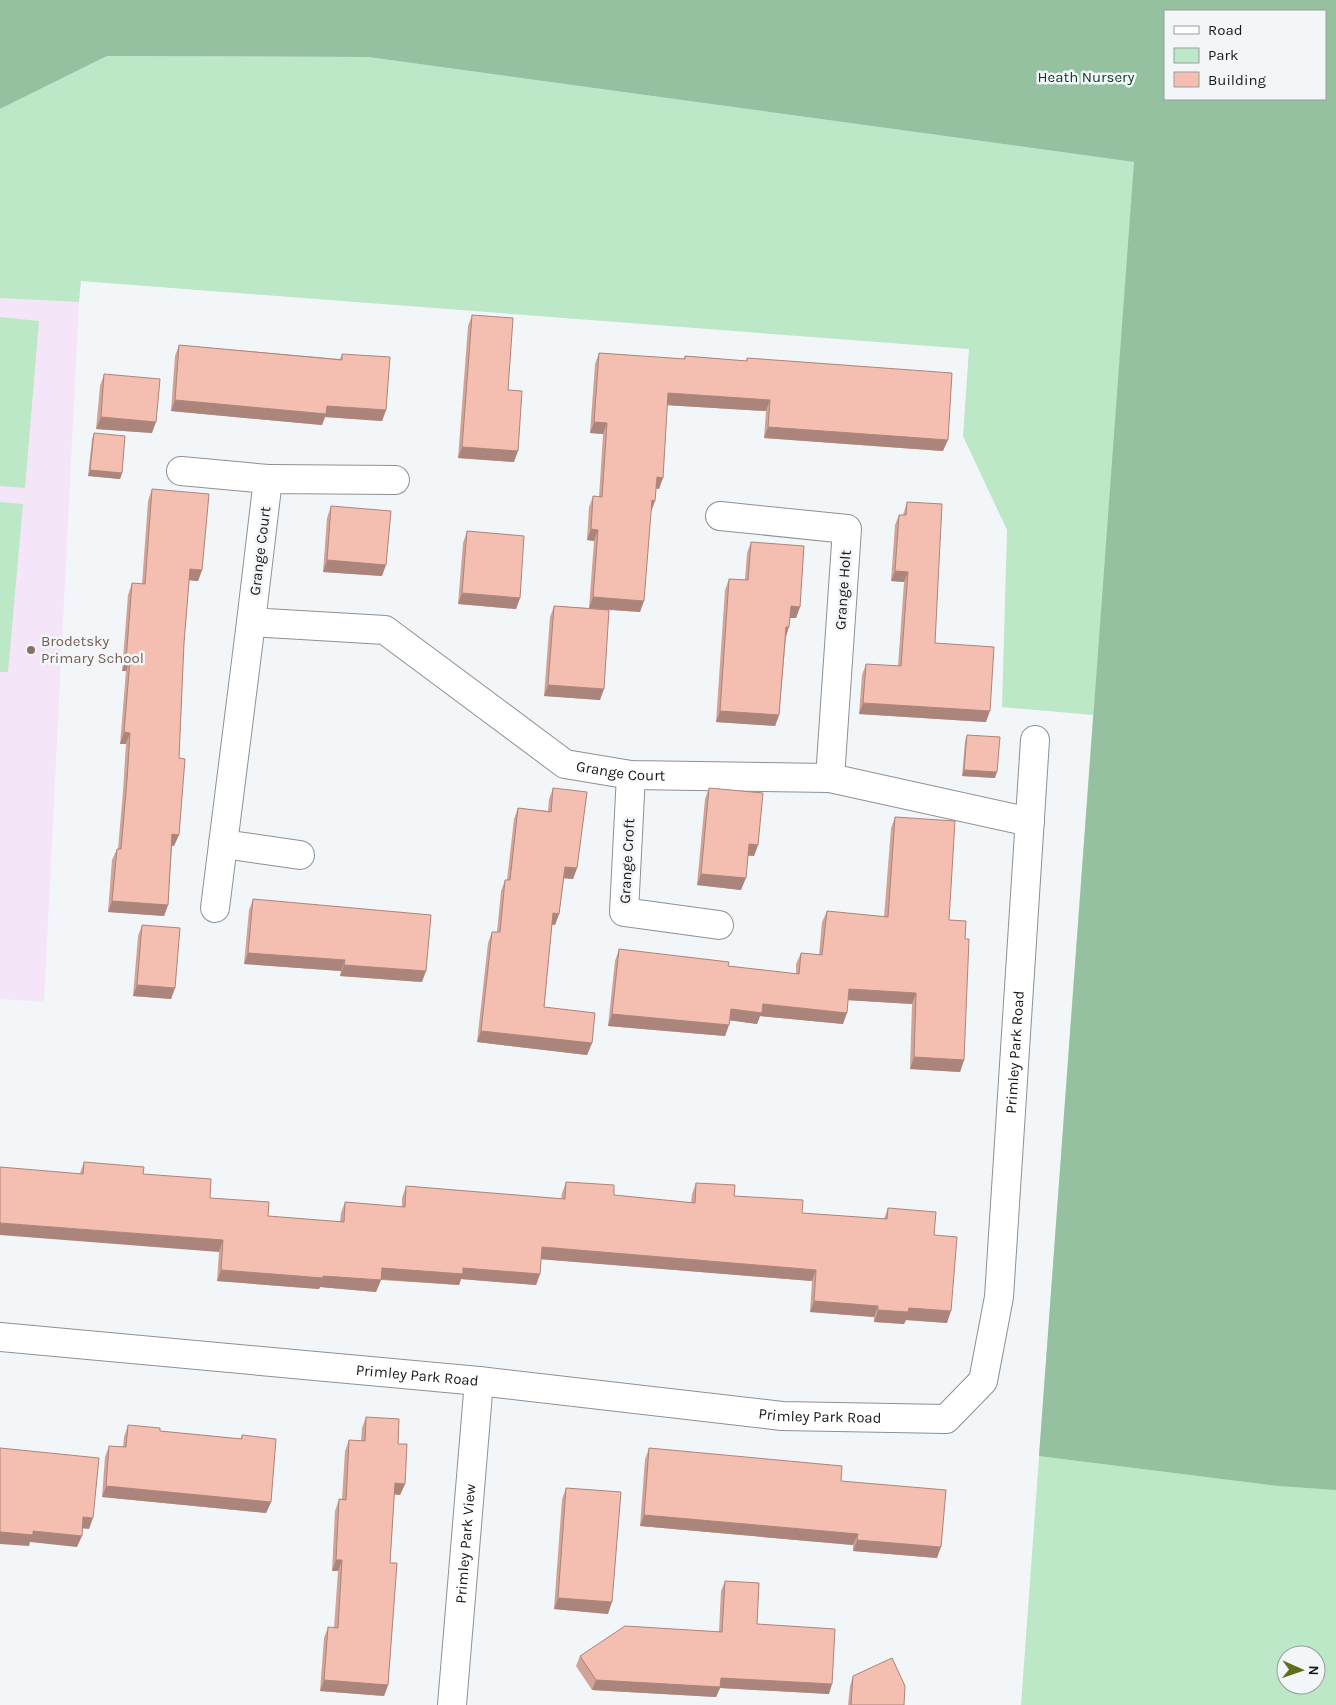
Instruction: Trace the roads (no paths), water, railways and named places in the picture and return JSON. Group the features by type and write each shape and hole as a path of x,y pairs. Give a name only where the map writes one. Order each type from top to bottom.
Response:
{"street":[{"path":"181,471 268,479 395,480"},
{"name":"Grange Court","path":"215,908 268,479"},
{"name":"Grange Holt","path":"720,516 847,529 830,778"},
{"name":"Grange Court","path":"251,622 385,630 564,764 631,775 830,778 1030,822"},
{"name":"Primley Park Road","path":"0,1337 479,1381 782,1416 946,1419 983,1381 999,1297 1035,740"},
{"name":"Grange Croft","path":"631,775 624,912 719,925"},
{"path":"223,844 300,855"},
{"name":"Primley Park View","path":"452,1705 479,1381"}],"place":[{"name":"Brodetsky Primary School","path":"31,650"}],"park label":[{"name":"Heath Nursery","path":"1086,77"}]}
